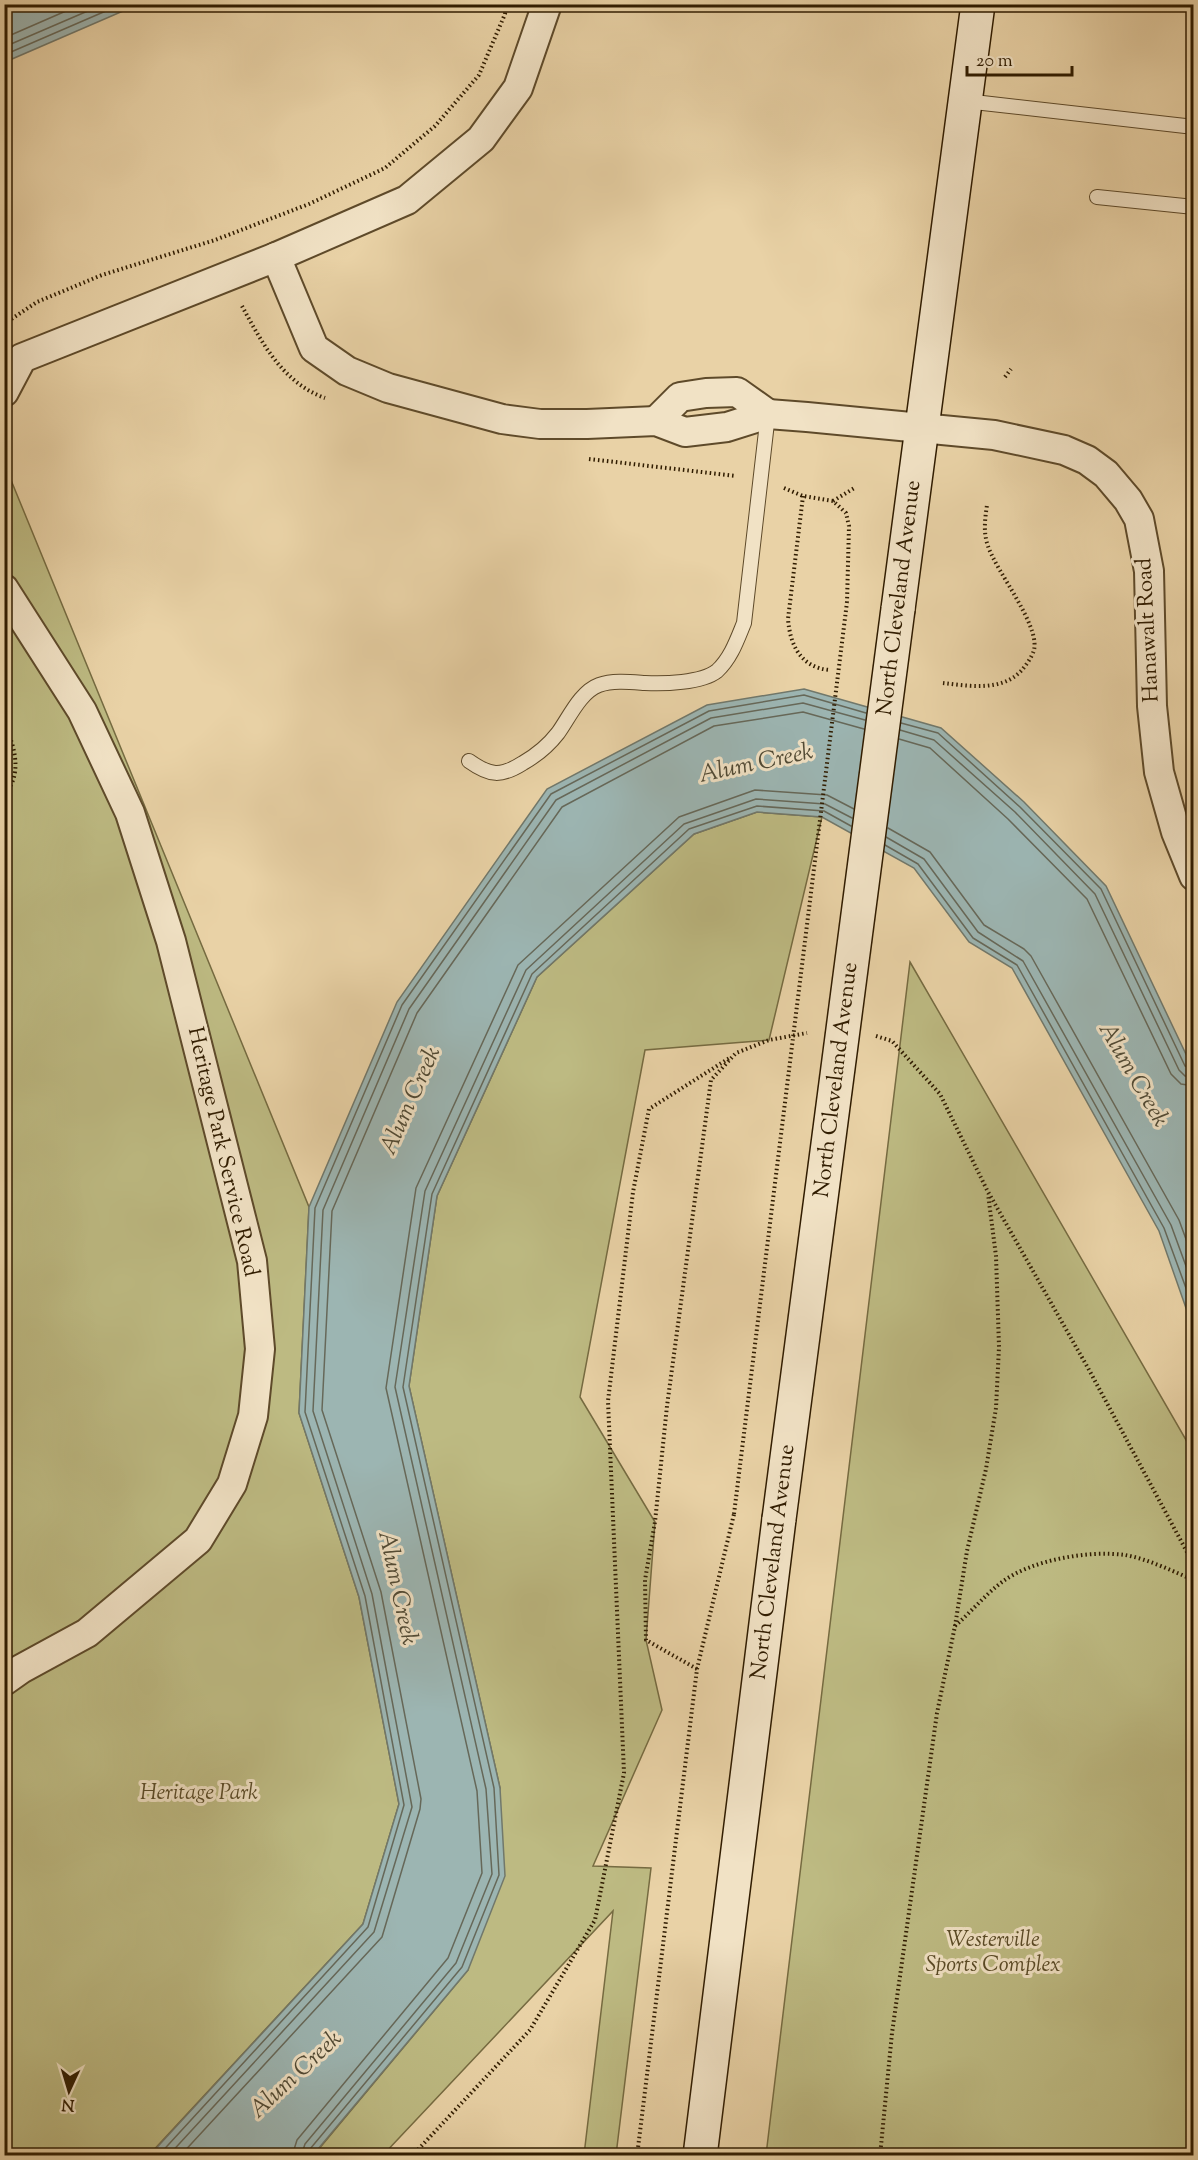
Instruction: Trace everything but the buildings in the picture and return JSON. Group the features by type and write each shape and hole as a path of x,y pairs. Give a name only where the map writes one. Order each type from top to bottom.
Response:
{"main road":[{"name":"North Cleveland Avenue","path":"700,2156 779,1519 978,4"}],"street":[{"path":"4,392 22,358 276,257 407,200 481,139 518,88 547,4"},
{"path":"276,257 314,348 347,371 388,388 502,419 540,424 656,421 685,432 727,427 768,414 922,428"},
{"name":"Hanawalt Road","path":"922,428 994,435 1064,450 1087,460 1106,474 1128,500 1139,519 1149,572 1152,706 1159,771 1176,832 1194,876"},
{"name":"Heritage Park Service Road","path":"4,589 82,711 130,813 171,941 252,1261 260,1349 252,1416 232,1484 198,1540 87,1633 4,1681"}],"lane":[{"path":"965,101 1194,127"},
{"path":"1097,197 1194,207"},
{"path":"469,761 484,772 512,771 539,754 557,734 586,693 598,685 629,682 663,684 688,681 716,672 734,649 744,623 768,414"}],"path":[{"path":"4,324 37,302 102,275 215,240 309,204 385,168 435,126 479,75 506,4"},
{"path":"1005,377 1011,369"},
{"path":"833,501 856,487"},
{"path":"638,2156 697,1669 734,1514 847,602 849,526 846,513 833,501 803,496 788,619 789,634 794,650 806,662 820,669 830,670"},
{"path":"943,683 974,686 1004,682 1017,675 1035,649 1032,629 988,548 984,532 987,504"},
{"path":"4,724 12,739 16,765 10,789 4,794"},
{"path":"412,2156 530,2030 595,1920 624,1773 608,1401 633,1192 649,1109 736,1053 769,1040 808,1032"},
{"path":"871,1034 892,1041 940,1094 987,1190 1088,1368 1194,1565"},
{"path":"697,1669 646,1640 645,1580 655,1521 667,1406 711,1080 736,1053"},
{"path":"880,2156 892,2033 937,1713 956,1626 996,1408 999,1347 996,1256 987,1190"},
{"path":"956,1626 1003,1581 1046,1560 1095,1553 1126,1556 1163,1567 1194,1580"}],"green space":[{"name":"Heritage Park","path":"4,463 309,1207 299,1413 359,1597 399,1804 363,1924 149,2155 5,2155"},
{"path":"757,812 822,817 769,1040 645,1050 580,1397 655,1522 646,1640 662,1710 593,1866 651,1868 616,2155 584,2155 613,1911 383,2155 313,2156 468,1970 500,1788 409,1386 437,1196 537,977 694,834"},
{"name":"Westerville Sports Complex","path":"910,962 1193,1452 1193,2155 766,2155"}],"water":[{"path":"5,4 137,4 137,5 5,62"},
{"name":"Alum Creek","path":"804,689 941,728 1024,802 1106,886 1193,1069 1193,1328 1159,1231 1012,968 969,942 914,868 822,817 757,812 694,834 537,977 437,1196 409,1386 500,1788 505,1876 468,1970 313,2155 149,2156 363,1924 399,1804 359,1597 299,1413 309,1207 397,1002 547,789 707,705"}]}
